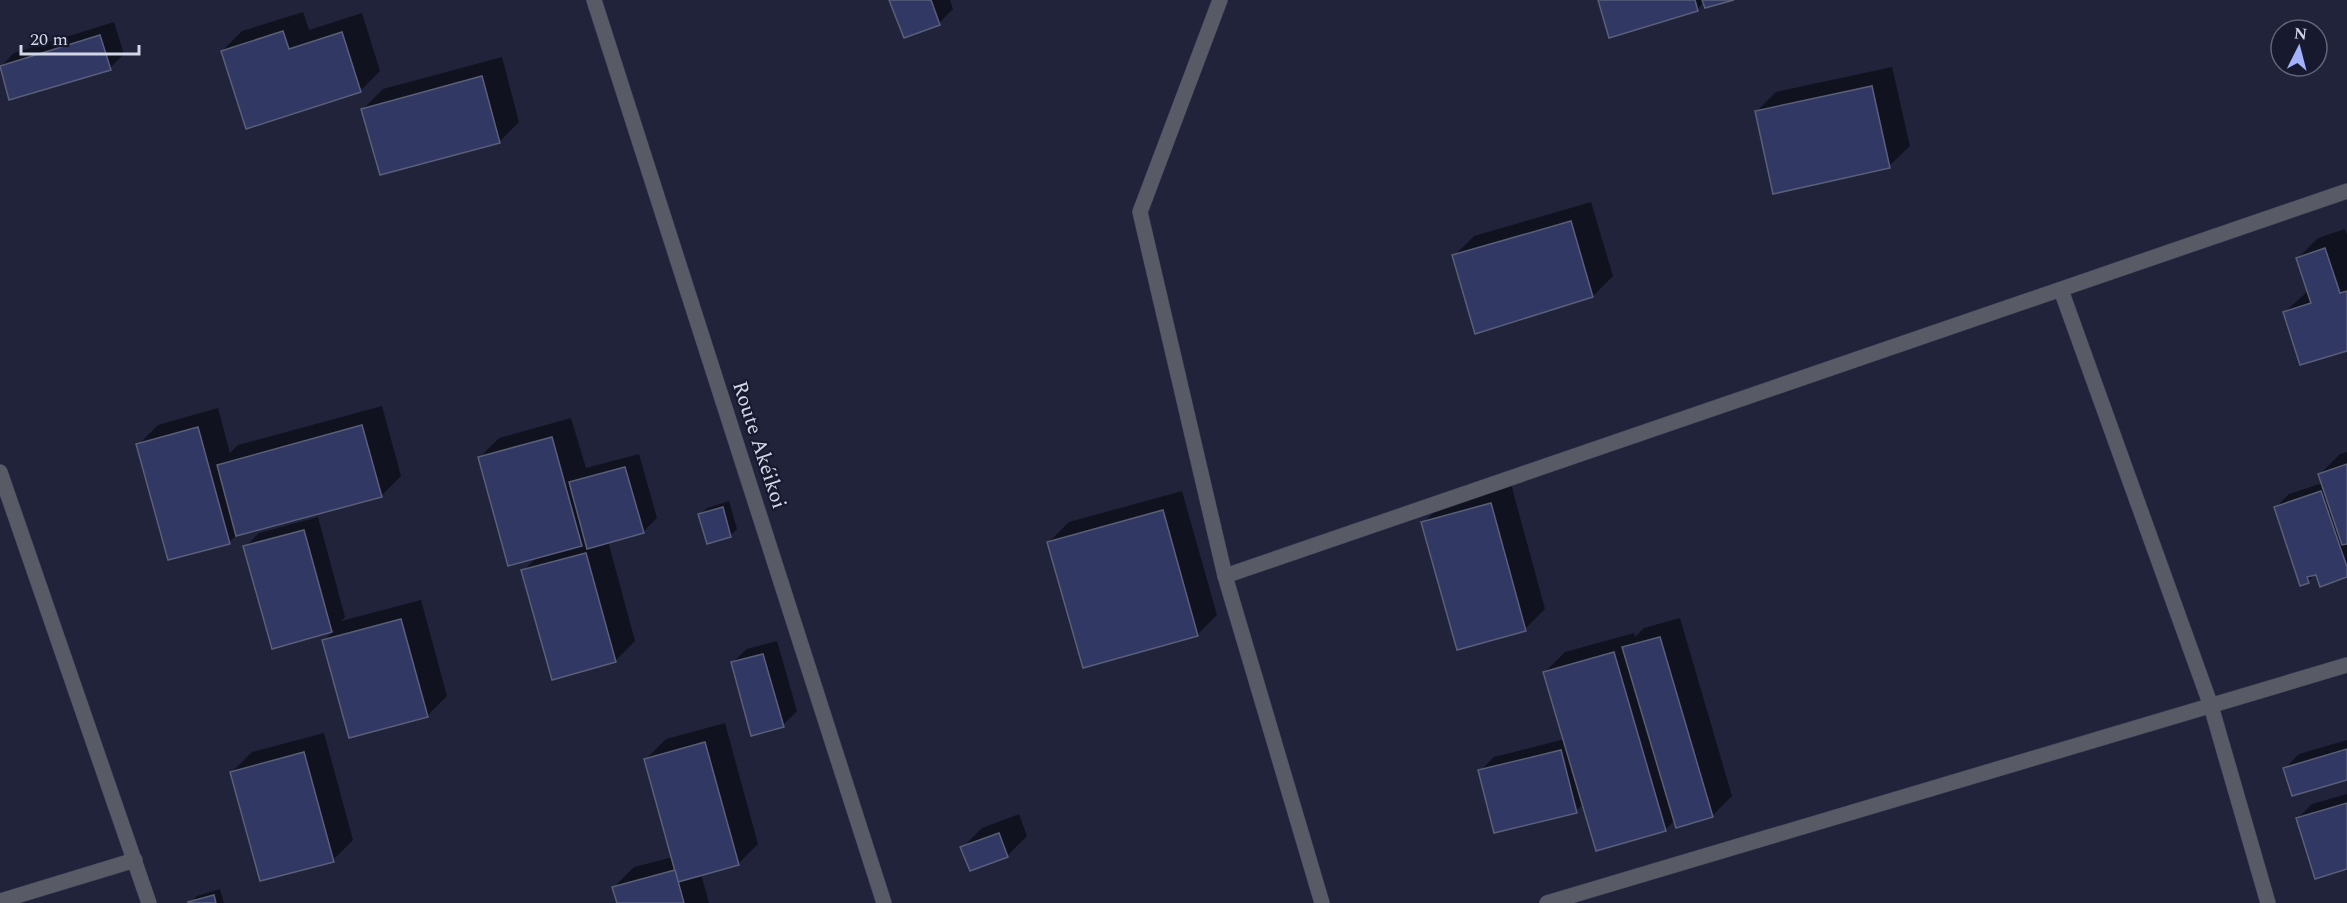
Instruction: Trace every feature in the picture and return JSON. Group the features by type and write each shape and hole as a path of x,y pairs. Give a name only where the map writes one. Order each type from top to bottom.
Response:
{"street":[{"name":"Route Akéikoi","path":"594,0 884,903"},
{"path":"1220,0 1140,212 1225,576 1322,903"},
{"path":"1225,576 2347,191"},
{"path":"2061,290 2211,706 2268,903"},
{"path":"0,472 149,903"},
{"path":"1547,903 2347,665"},
{"path":"0,901 135,860"}],"building":[{"path":"889,0 931,0 940,25 904,38"},
{"path":"1598,0 1695,0 1698,11 1609,38"},
{"path":"1702,0 1734,0 1705,8"},
{"path":"283,31 289,49 342,32 361,92 246,129 221,51"},
{"path":"100,35 111,70 9,100 0,66"},
{"path":"482,76 500,143 380,175 361,109"},
{"path":"1872,86 1890,168 1773,194 1755,111"},
{"path":"1571,221 1593,297 1475,334 1452,255"},
{"path":"2325,248 2340,293 2347,291 2347,351 2300,365 2283,312 2311,303 2296,258"},
{"path":"362,425 382,497 236,536 217,465"},
{"path":"198,427 230,544 168,560 136,444"},
{"path":"552,437 582,546 508,566 478,457"},
{"path":"2347,464 2347,544 2342,545 2318,474"},
{"path":"625,467 644,533 587,549 569,482"},
{"path":"2321,491 2347,567 2347,577 2320,587 2316,575 2307,577 2309,583 2300,586 2274,507"},
{"path":"1491,503 1526,631 1457,650 1421,522"},
{"path":"723,507 731,537 707,544 698,514"},
{"path":"1163,510 1198,636 1083,668 1047,542"},
{"path":"304,530 332,632 272,649 243,546"},
{"path":"586,553 616,662 552,680 521,570"},
{"path":"401,619 428,717 349,738 322,640"},
{"path":"1660,637 1713,817 1676,828 1622,647"},
{"path":"1614,652 1666,831 1596,851 1543,672"},
{"path":"763,654 784,727 751,736 731,662"},
{"path":"705,742 739,865 678,882 644,759"},
{"path":"2347,749 2347,780 2292,796 2283,768"},
{"path":"1561,750 1577,813 1494,833 1478,770"},
{"path":"304,752 334,862 260,881 230,772"},
{"path":"2347,803 2347,869 2315,879 2296,818"},
{"path":"999,833 1008,857 970,871 960,847"},
{"path":"675,870 684,903 617,903 612,887"},
{"path":"214,895 216,903 188,902"}]}
